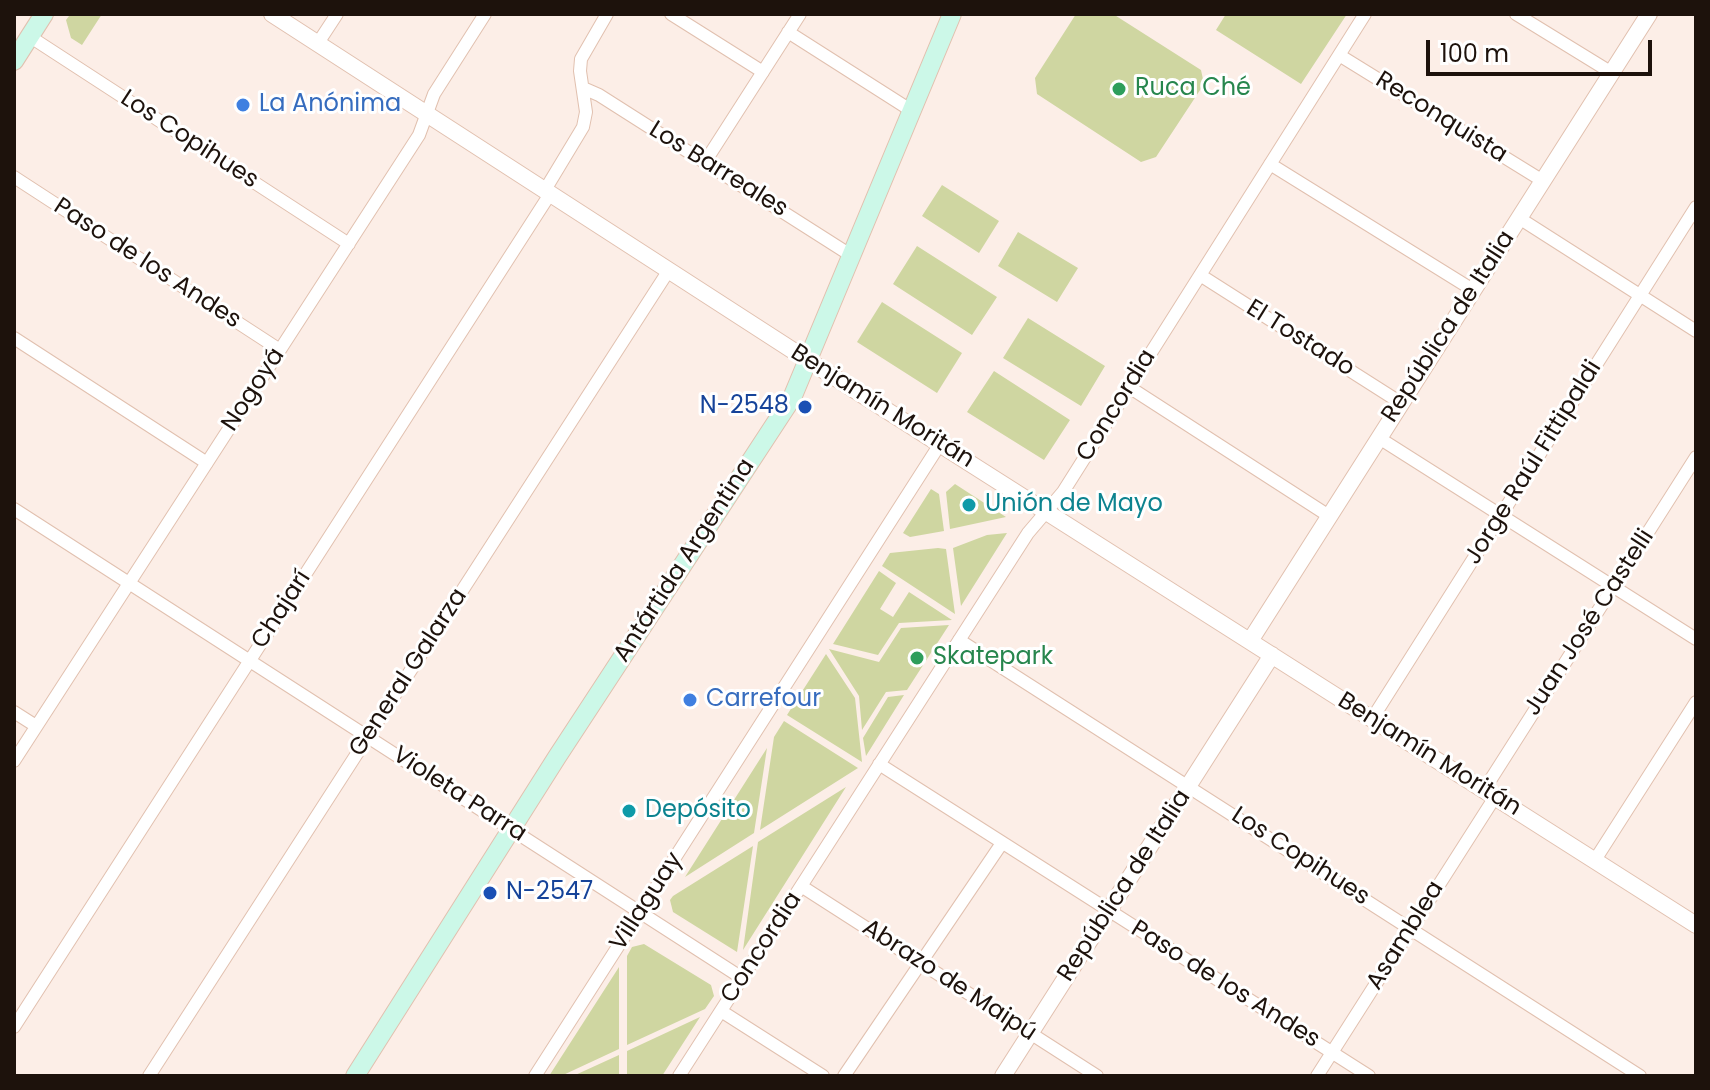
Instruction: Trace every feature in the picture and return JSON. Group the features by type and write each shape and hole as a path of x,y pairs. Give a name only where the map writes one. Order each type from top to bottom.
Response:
{"main road":[{"path":"14,61 44,14"},
{"name":"Antártida Argentina","path":"355,1076 511,829 783,412 809,361 952,14"}],"street":[{"name":"Benjamín Moritán","path":"272,14 809,361 1696,925"},
{"path":"318,43 337,14"},
{"name":"Nogoyá","path":"14,761 419,135 434,94 485,14"},
{"name":"Chajarí","path":"14,1027 548,192 583,127 586,112 581,59 607,14"},
{"path":"671,14 763,72"},
{"path":"705,162 800,14"},
{"name":"Concordia","path":"679,1076 1028,533 1063,492 1365,14"},
{"path":"1516,14 1612,73"},
{"name":"República de Italia","path":"1250,641 1649,14"},
{"path":"788,32 912,111"},
{"name":"Los Copihues","path":"29,36 349,244"},
{"name":"Reconquista","path":"1339,55 1543,181"},
{"name":"Los Barreales","path":"583,88 599,95 852,256"},
{"path":"1270,164 1473,290"},
{"name":"Paso de los Andes","path":"14,177 280,350"},
{"name":"Jorge Raúl Fittipaldi","path":"1372,719 1696,207"},
{"path":"1519,218 1696,331"},
{"name":"General Galarza","path":"149,1076 669,270"},
{"name":"El Tostado","path":"1200,275 1401,403"},
{"path":"14,338 207,463"},
{"path":"1129,387 1329,516"},
{"path":"1379,438 1696,639"},
{"name":"Villaguay","path":"535,1076 940,444"},
{"name":"Juan José Castelli","path":"1489,793 1613,587 1696,457"},
{"name":"Violeta Parra","path":"14,509 742,978"},
{"name":"Los Copihues","path":"959,640 1640,1076"},
{"name":"República de Italia","path":"1003,1076 1272,655"},
{"path":"1595,860 1696,702"},
{"path":"14,712 36,726"},
{"name":"Paso de los Andes","path":"879,764 1369,1076"},
{"name":"Asamblea","path":"1317,1076 1411,929 1489,793"},
{"path":"844,1076 1002,843"},
{"name":"Abrazo de Maipú","path":"801,886 1097,1076"},
{"path":"721,1011 823,1076"}],"green space":[{"path":"78,14 102,14 82,45 71,38 66,20"},
{"name":"Ruca Ché","path":"1076,14 1113,14 1201,70 1204,84 1156,157 1141,162 1037,94 1035,78"},
{"path":"1226,14 1347,14 1301,84 1216,30"},
{"path":"942,185 999,221 979,253 922,216"},
{"path":"1018,232 1078,268 1057,302 998,266"},
{"path":"917,246 997,297 972,335 893,284"},
{"path":"882,302 962,353 937,393 857,342"},
{"path":"1028,318 1105,366 1081,406 1003,358"},
{"path":"994,371 1070,420 1044,460 967,412"},
{"path":"955,484 1006,517 950,529 946,492"},
{"path":"931,489 939,494 944,531 910,537 903,533"},
{"path":"1007,533 961,606 953,548 987,535"},
{"path":"946,549 955,614 882,566 890,553"},
{"path":"879,571 896,583 880,609 893,617 909,592 952,620 899,623 878,655 833,644"},
{"path":"949,625 907,690 886,692 862,730 859,696 829,649 879,662 901,628"},
{"path":"826,654 855,698 862,762 787,715"},
{"path":"904,695 866,756 863,738 888,697"},
{"path":"784,721 858,768 760,830 774,737"},
{"path":"767,748 754,833 685,877"},
{"path":"846,787 743,950 758,842"},
{"path":"753,846 737,952 673,912 670,900"},
{"path":"644,944 711,985 714,996 705,1009 627,1045 627,956 632,947"},
{"path":"619,967 619,1049 561,1076 549,1076"},
{"path":"700,1017 662,1076 627,1076 627,1051"},
{"path":"619,1055 619,1076 573,1076"}],"place":[{"name":"Ruca Ché","path":"1119,89"},
{"name":"La Anónima","path":"243,105"},
{"name":"N-2548","path":"805,407"},
{"name":"Unión de Mayo","path":"969,505"},
{"name":"Skatepark","path":"917,658"},
{"name":"Carrefour","path":"690,700"},
{"name":"Depósito","path":"629,811"},
{"name":"N-2547","path":"490,893"}]}
